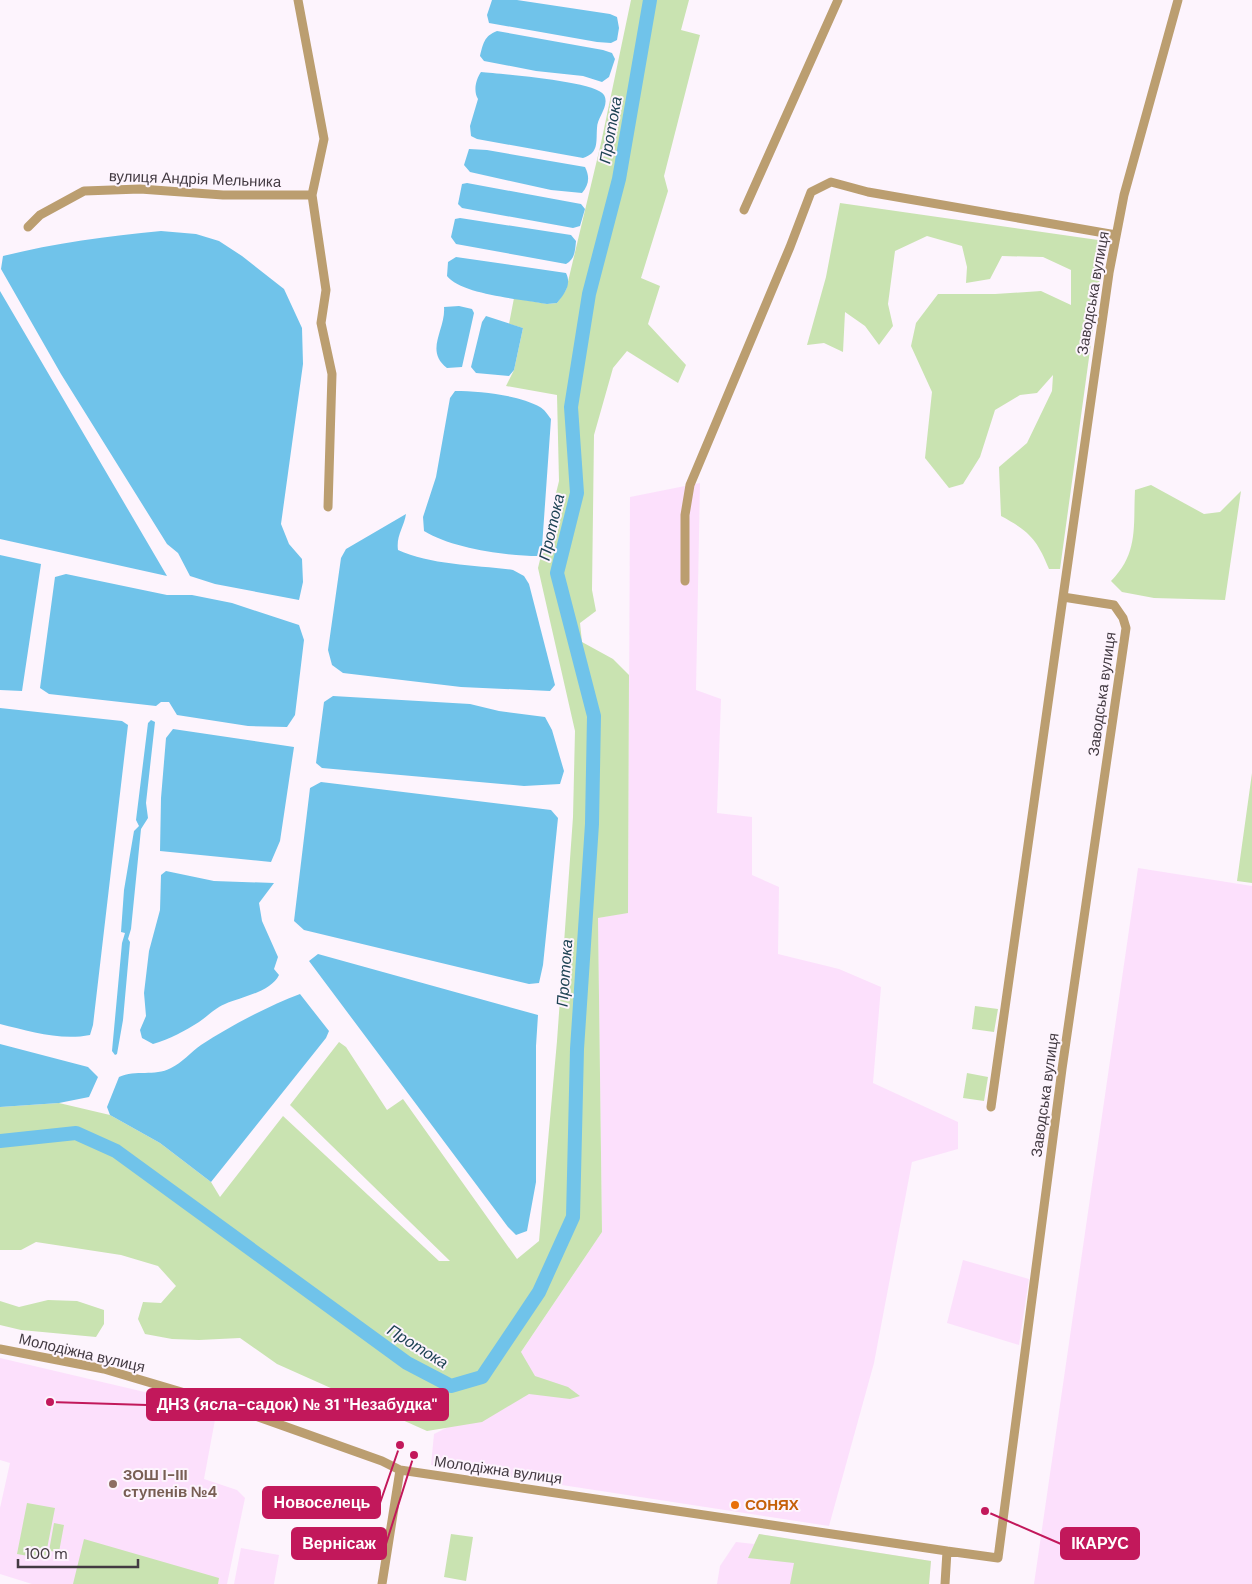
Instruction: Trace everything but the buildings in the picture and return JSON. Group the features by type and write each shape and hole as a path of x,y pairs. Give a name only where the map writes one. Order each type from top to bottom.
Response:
{"street":[{"path":"298,0 324,139 312,194 326,290 321,323 332,374 328,507"},
{"path":"744,210 838,0"},
{"name":"Заводська вулиця","path":"991,1108 1096,353 1116,235 1145,114 1178,0"},
{"path":"685,581 685,515 690,485 790,247 811,192 831,182 868,192 1116,235"},
{"name":"вулиця Андрія Мельника","path":"28,227 40,215 84,191 140,189 223,195 312,194"},
{"name":"Заводська вулиця","path":"947,1551 998,1558 1062,1069 1126,628 1123,618 1114,606 1063,597"},
{"name":"Молодіжна вулиця","path":"0,1349 104,1369 222,1404 382,1461 400,1470 947,1551"},
{"path":"382,1584 400,1470"},
{"path":"945,1584 947,1551"}],"shaded area":[{"path":"700,483 696,690 721,699 717,813 752,817 752,875 779,887 778,954 839,969 881,987 873,1083 958,1122 958,1149 912,1162 874,1363 829,1526 431,1465 434,1434 526,1388 511,1367 602,1232 598,918 628,912 630,497"},
{"path":"1138,868 1252,886 1252,1584 1034,1584"},
{"path":"963,1260 1029,1279 1019,1345 947,1323"},
{"name":"ЗОШ І-ІІІ ступенів №4","path":"0,1358 217,1409 204,1479 237,1490 245,1498 227,1584 32,1584 0,1574 0,1508 10,1463 0,1460"},
{"path":"759,1534 931,1561 929,1584 717,1584 720,1566 736,1542 754,1544"},
{"path":"241,1548 279,1555 274,1584 234,1584"}],"green space":[{"path":"631,0 689,0 681,30 700,35 664,176 668,191 641,278 660,286 648,324 686,365 678,383 627,351 613,368 594,435 592,590 596,611 580,623 582,642 613,659 629,675 628,913 598,918 602,1232 521,1352 535,1376 568,1387 580,1396 570,1399 529,1394 482,1422 427,1431 277,1364 240,1338 172,1339 145,1334 138,1319 143,1302 161,1303 176,1286 158,1266 121,1255 36,1242 21,1250 0,1250 0,1107 59,1103 110,1115 160,1143 211,1182 220,1197 283,1116 439,1261 450,1261 290,1105 339,1042 346,1047 387,1110 403,1099 517,1259 539,1241 557,1041 573,817 575,731 538,568 559,481 557,395 506,386 514,370 523,328 509,324 514,298 547,304 557,303 566,290 601,143"},
{"path":"840,203 1105,241 1060,569 1049,569 1031,537 1019,526 1001,516 999,467 1027,443 1052,391 1053,375 1037,393 1020,395 995,410 980,457 963,484 949,488 925,458 932,392 911,346 916,323 938,294 995,294 1041,291 1071,305 1071,270 1043,257 1002,256 990,279 966,283 967,267 962,246 927,236 895,251 888,304 893,326 879,345 865,326 845,312 843,352 824,343 807,345 826,277"},
{"path":"1151,485 1204,514 1220,512 1241,491 1225,600 1154,598 1122,592 1111,581 1120,571 1126,560 1133,538 1135,490"},
{"path":"1252,773 1252,883 1237,881"},
{"path":"975,1006 998,1009 994,1032 972,1029"},
{"path":"967,1073 988,1077 984,1101 963,1098"},
{"path":"48,1300 77,1301 104,1310 104,1324 96,1337 21,1330 0,1325 0,1301 19,1307"},
{"path":"27,1503 55,1508 45,1559 17,1554"},
{"path":"54,1523 64,1525 59,1552 49,1551"},
{"path":"451,1534 473,1537 466,1581 444,1577"},
{"path":"759,1534 931,1561 929,1584 790,1584 794,1563 748,1558"},
{"path":"84,1539 219,1578 218,1584 73,1584"}],"water":[{"path":"492,0 517,0 610,14 617,17 619,28 617,40 611,43 597,42 489,23 487,15"},
{"path":"497,31 603,50 612,53 615,59 609,77 602,82 583,76 536,71 484,61 480,56 483,44 489,35"},
{"path":"481,72 567,82 597,90 604,95 605,103 598,124 596,146 592,153 583,158 477,139 471,136 470,126 478,99 476,85"},
{"path":"469,149 487,150 585,167 588,174 587,184 582,193 551,190 470,172 464,165"},
{"path":"467,183 581,204 585,209 580,226 573,228 462,208 458,204 462,184"},
{"path":"460,218 571,235 576,241 574,254 566,264 456,244 451,237 455,219"},
{"path":"161,231 196,234 219,241 242,256 284,289 302,328 303,364 281,524 289,544 302,559 303,582 299,600 215,584 190,576 178,553 167,544 61,374 1,269 3,256 82,240"},
{"path":"456,257 566,273 568,285 565,293 557,303 547,304 479,292 465,288 447,276 448,262"},
{"path":"0,291 167,576 0,539"},
{"path":"459,306 472,309 474,313 462,367 447,368 440,361 436,347 444,315 444,307"},
{"path":"486,316 523,328 514,370 509,376 476,373 471,367 482,322"},
{"path":"455,391 487,393 521,399 541,408 551,419 542,547 538,556 479,550 449,542 424,531 423,517 436,477 450,398"},
{"path":"406,514 398,540 398,550 439,562 513,570 524,576 529,584 555,685 550,691 461,687 343,673 332,665 328,650 341,558 346,549"},
{"path":"0,555 41,564 22,691 0,690"},
{"path":"66,574 167,595 192,595 232,603 299,625 304,640 295,715 287,727 248,726 177,715 169,702 161,702 156,706 49,694 40,688 55,577"},
{"path":"333,696 470,704 499,711 545,717 552,730 564,771 560,784 524,786 322,768 316,763 324,702"},
{"path":"0,708 122,721 128,725 93,1025 90,1035 79,1037 56,1036 0,1024"},
{"path":"151,720 155,722 146,803 148,818 141,829 131,929 128,939 130,942 123,1020 117,1054 115,1055 112,1051 122,943 125,933 121,932 124,890 134,831 139,826 136,820 148,723"},
{"path":"173,729 294,747 280,841 271,862 160,851 161,798 166,738"},
{"path":"321,782 551,810 558,818 543,965 539,983 529,984 304,930 294,921 310,788"},
{"path":"166,871 214,881 274,883 259,903 262,921 278,957 274,969 279,975 275,981 263,990 221,1006 188,1029 153,1044 142,1038 140,1030 146,1016 144,993 149,951 160,910 161,875"},
{"path":"318,954 538,1015 536,1046 536,1182 527,1231 516,1235 508,1227 309,961"},
{"path":"300,994 329,1031 326,1038 211,1182 160,1143 110,1115 107,1107 119,1077 132,1073 165,1071 225,1030"},
{"path":"0,1044 88,1067 98,1077 89,1097 59,1103 0,1107"}],"waterway":[{"name":"Протока","path":"0,1141 76,1133 116,1151 407,1363 451,1386 482,1377 539,1292 573,1217 577,1049 592,824 594,716 557,573 577,493 571,407 589,294 619,179 650,0"}],"place":[{"name":"ДНЗ (ясла-садок) № 31 \"Незабудка\"","path":"50,1402"},
{"name":"Новоселець","path":"400,1445"},
{"name":"Вернісаж","path":"414,1455"},
{"name":"ЗОШ І-ІІІ ступенів №4","path":"113,1484"},
{"name":"СОНЯХ","path":"735,1505"},
{"name":"ІКАРУС","path":"985,1511"}]}
